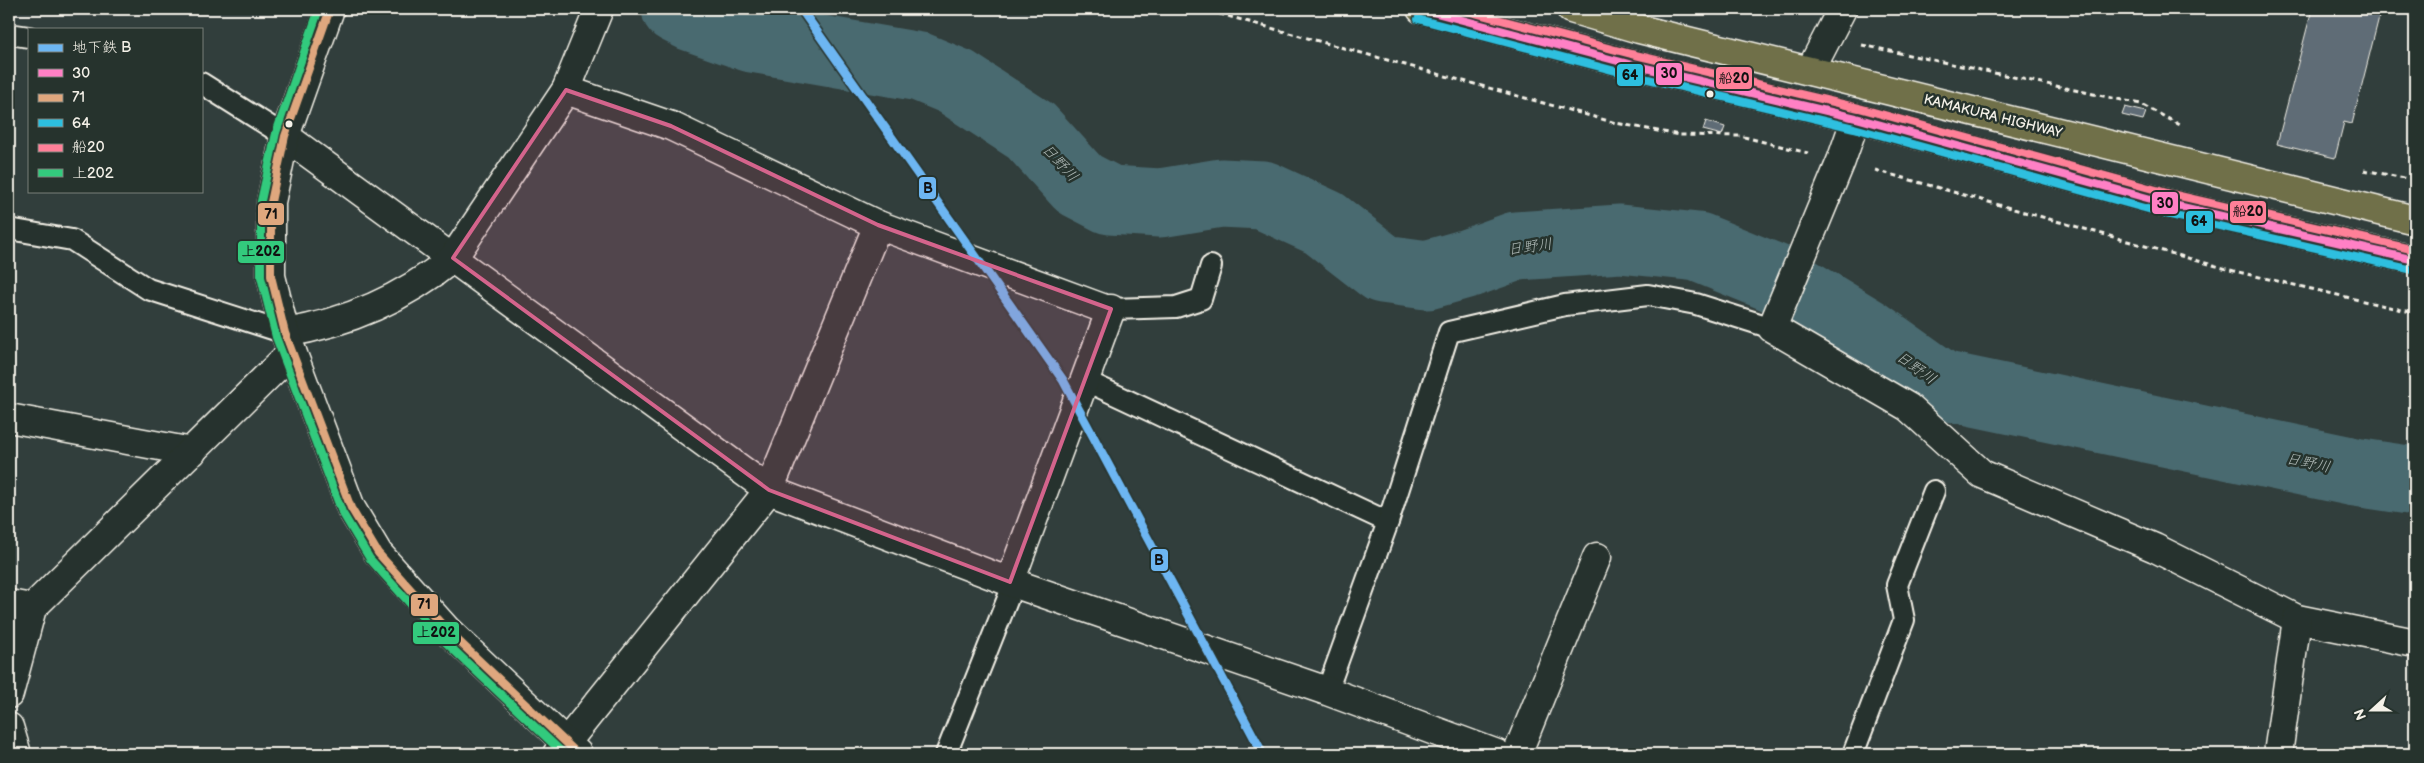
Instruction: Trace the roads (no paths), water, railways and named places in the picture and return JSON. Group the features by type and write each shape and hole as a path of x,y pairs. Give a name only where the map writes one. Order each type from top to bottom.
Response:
{"main road":[{"path":"1421,9 1629,64 1856,118 2169,204 2415,260"},
{"name":"KAMAKURA HIGHWAY","path":"1571,9 1639,29 2415,220"}],"street":[{"path":"330,9 285,136 271,202 270,276 288,342 351,508 378,553 447,630 567,750 769,490 878,225"},
{"path":"1810,71 1842,9"},
{"path":"9,694 20,606 192,452 288,342 321,327 372,308 428,278 453,258 566,90 599,10"},
{"path":"566,90 671,126 878,225 1105,309 1111,309 1012,583"},
{"path":"1856,118 1841,161 1775,322 1908,408 1982,474 2155,548 2297,619 2415,643"},
{"path":"285,136 769,490 1012,583 1327,691 1497,754"},
{"path":"9,418 192,452"},
{"path":"1517,754 1597,557"},
{"path":"2278,754 2297,619"},
{"path":"9,728 17,754"}],"lane":[{"path":"9,34 28,37"},
{"path":"202,85 285,136"},
{"path":"9,229 72,240 148,289 288,342"},
{"path":"1111,309 1176,307 1201,299 1210,266"},
{"path":"1327,691 1388,522 1449,332 1565,305 1648,295 1775,322"},
{"path":"1084,380 1388,522"},
{"path":"1853,754 1904,620 1897,585 1934,491"},
{"path":"946,754 1012,583"}],"waterway":[{"name":"日野川","path":"676,9 692,17 752,38 920,67 956,82 1031,131 1079,184 1110,200 1160,203 1221,193 1263,195 1324,223 1383,269 1427,275 1469,263 1516,246 1620,239 1698,247 1784,282 1868,333 1941,385 2355,472 2415,481"}],"metro line":[{"name":"B","path":"801,9 1063,380 1263,754"}]}
